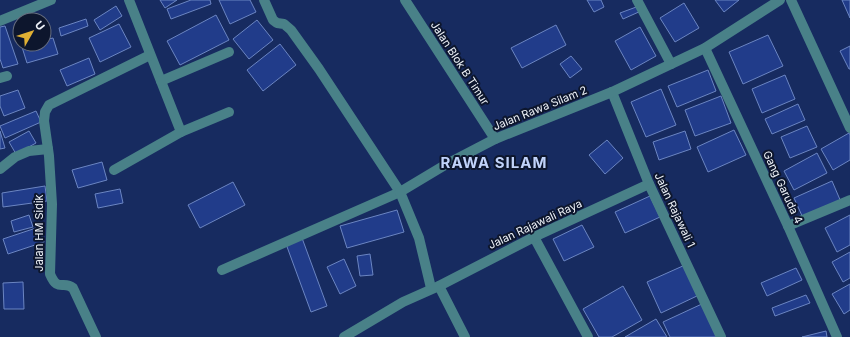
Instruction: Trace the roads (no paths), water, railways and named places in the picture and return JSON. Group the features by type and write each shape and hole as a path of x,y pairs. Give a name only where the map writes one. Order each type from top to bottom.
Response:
{"street":[{"path":"0,21 51,0"},
{"path":"129,0 181,132"},
{"path":"264,0 273,20 277,23 284,24 291,30 319,69 400,192 420,238 435,287 465,337"},
{"name":"Jalan Blok B Timur","path":"406,0 495,139"},
{"path":"637,0 671,64"},
{"name":"Jalan Rawa Silam 2","path":"222,270 400,192 445,165 495,139 612,92 705,48 780,0"},
{"path":"791,0 850,128"},
{"name":"Gang Garuda 4","path":"705,48 788,226 837,337"},
{"path":"161,81 229,52"},
{"path":"0,169 15,158 29,151 48,153 44,121 45,112 49,105 150,55"},
{"name":"Jalan Rajawali 1","path":"612,92 650,184 721,337"},
{"path":"114,170 181,132 229,112"},
{"name":"Jalan HM Sidik","path":"48,153 52,204 50,274 56,284 60,286 71,286 73,288 96,337"},
{"name":"Jalan Rajawali Raya","path":"344,337 403,302 534,236 650,184"},
{"path":"788,226 850,200"},
{"path":"534,236 588,337"}],"district":[{"name":"RAWA SILAM","path":"494,163"}]}
